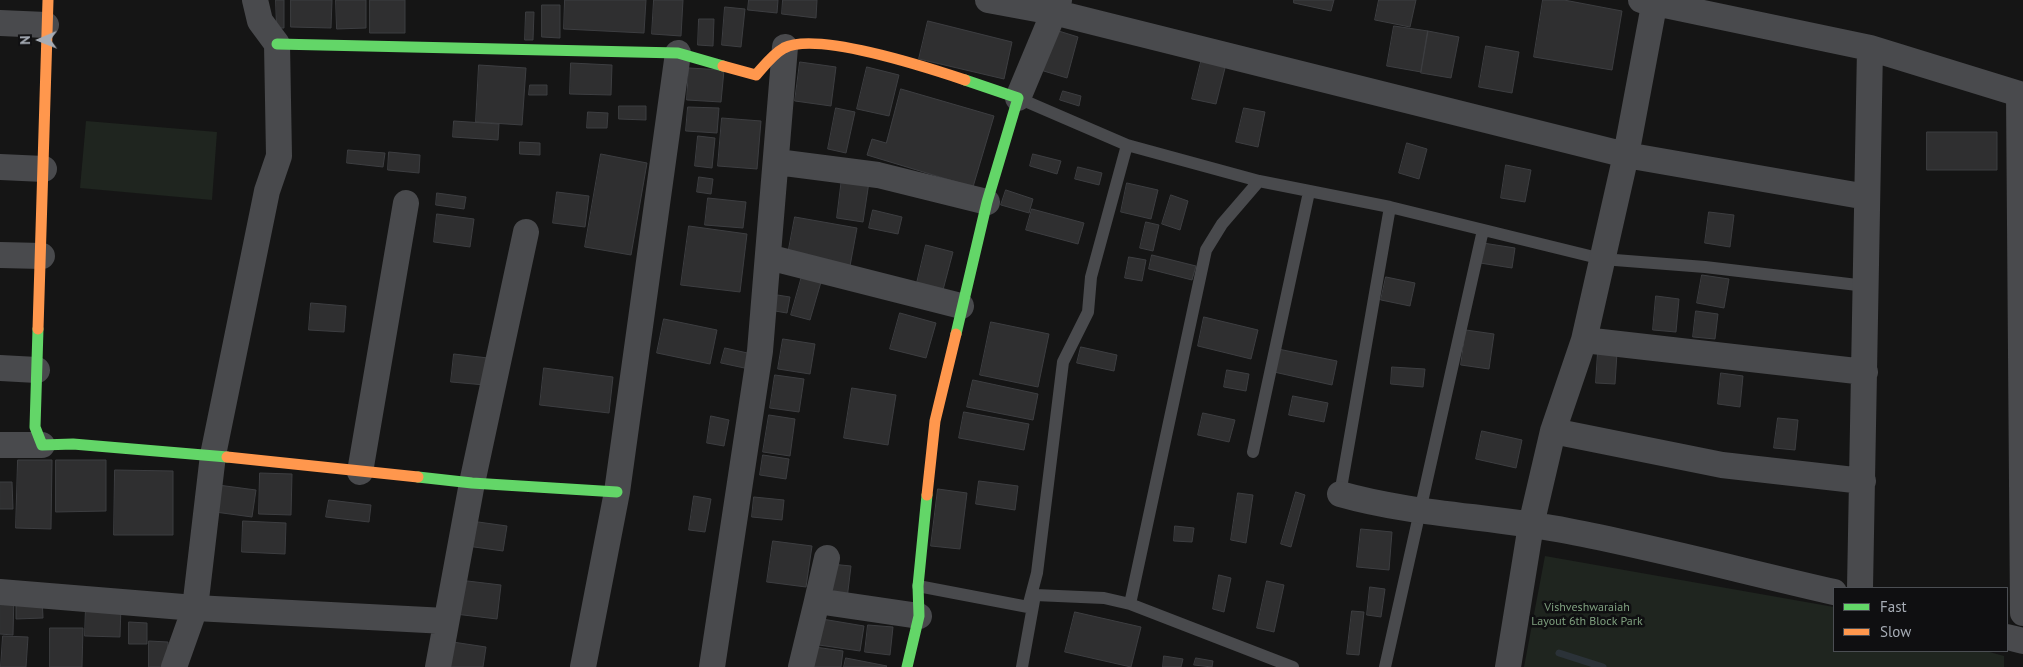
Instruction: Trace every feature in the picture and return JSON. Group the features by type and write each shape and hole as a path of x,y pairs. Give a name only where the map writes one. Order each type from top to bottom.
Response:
{"street":[{"path":"174,667 195,608 214,455 267,191 279,156 277,44 260,22 255,0"},
{"path":"988,0 1056,6 1626,155 1867,197"},
{"path":"1508,667 1531,525 1553,431 1584,340 1626,155 1650,1 1870,48 2021,94 2023,613"},
{"path":"907,667 919,616 918,586 935,420 986,202 1018,98 1056,6"},
{"path":"0,23 47,12 42,256 35,427 42,445"},
{"path":"277,44 678,53 756,75 785,47 818,45 850,48 891,58 1018,98"},
{"path":"712,667 760,351 785,47"},
{"path":"1860,587 1870,48"},
{"path":"583,667 617,492 678,53"},
{"path":"776,162 878,175 986,202"},
{"path":"0,167 44,169"},
{"path":"360,472 406,203"},
{"path":"438,667 472,484 526,232"},
{"path":"0,254 42,256"},
{"path":"768,257 961,306"},
{"path":"1584,340 1865,372"},
{"path":"0,368 38,370"},
{"path":"1553,431 1722,465 1863,481"},
{"path":"0,445 73,444 214,455 472,484 617,492"},
{"path":"1340,494 1374,504 1568,531 1833,592"},
{"path":"801,667 826,558"},
{"path":"0,592 195,608 446,621"},
{"path":"817,601 919,616"},
{"path":"2008,636 2023,641"}],"lane":[{"path":"1018,98 1127,145 1259,181 1390,207 1602,259 1705,267 1866,286"},
{"path":"1028,607 1037,573 1063,362 1088,312 1091,277 1127,145"},
{"path":"1130,604 1206,250 1222,224 1259,181"},
{"path":"1253,452 1309,192"},
{"path":"1340,494 1390,207"},
{"path":"1384,667 1483,230"},
{"path":"918,586 1028,607"},
{"path":"1028,607 1035,595"},
{"path":"1035,595 1104,598 1130,604 1293,667"},
{"path":"1022,667 1035,595"}],"green space":[{"path":"86,121 217,132 212,200 80,188"},
{"name":"Vishveshwaraiah Layout 6th Block Park","path":"1545,556 1833,607 1833,652 1990,652 2004,656 2004,667 1524,667"}],"building":[{"path":"276,0 284,0 284,28 277,28"},
{"path":"291,0 332,0 331,28 291,27"},
{"path":"336,0 366,0 366,28 337,29"},
{"path":"370,0 405,0 405,33 370,33"},
{"path":"565,0 646,0 644,33 564,29"},
{"path":"654,0 683,0 681,36 652,34"},
{"path":"749,0 778,0 777,13 748,10"},
{"path":"783,0 817,0 816,18 782,14"},
{"path":"1294,0 1334,0 1331,11 1294,3"},
{"path":"1379,0 1416,0 1410,27 1375,20"},
{"path":"1543,0 1564,0 1622,11 1612,70 1534,57"},
{"path":"542,5 560,5 560,38 542,37"},
{"path":"725,7 745,9 741,47 722,45"},
{"path":"526,12 534,12 533,40 525,40"},
{"path":"699,19 714,19 713,46 698,45"},
{"path":"928,21 1012,42 1004,79 919,59"},
{"path":"1394,26 1428,31 1421,72 1387,66"},
{"path":"1049,28 1078,37 1067,78 1037,69"},
{"path":"1428,31 1459,37 1451,78 1421,73"},
{"path":"1486,46 1519,52 1512,93 1479,87"},
{"path":"1202,58 1226,64 1216,104 1192,99"},
{"path":"800,62 836,67 831,106 795,101"},
{"path":"571,63 612,65 611,95 570,94"},
{"path":"479,65 526,68 522,125 476,122"},
{"path":"867,67 899,75 889,116 857,109"},
{"path":"689,68 724,70 721,102 687,100"},
{"path":"530,85 547,85 547,95 529,95"},
{"path":"901,89 994,116 973,187 867,155 872,139 886,143"},
{"path":"1063,91 1081,96 1079,106 1060,100"},
{"path":"619,106 646,106 646,120 619,119"},
{"path":"688,107 719,108 717,133 686,131"},
{"path":"836,108 855,112 846,153 828,149"},
{"path":"1244,108 1265,112 1258,147 1236,142"},
{"path":"588,112 608,113 607,128 587,128"},
{"path":"722,118 761,121 757,169 718,166"},
{"path":"454,121 499,124 498,140 453,137"},
{"path":"1927,132 1997,132 1997,170 1927,170"},
{"path":"698,136 715,138 712,168 695,166"},
{"path":"520,142 540,143 540,155 520,154"},
{"path":"1407,143 1427,149 1419,179 1399,173"},
{"path":"348,150 385,153 383,167 347,163"},
{"path":"389,152 420,155 419,173 388,170"},
{"path":"601,154 647,163 631,255 585,247"},
{"path":"1033,154 1061,161 1057,174 1030,166"},
{"path":"1506,165 1531,170 1525,202 1501,198"},
{"path":"1078,167 1102,173 1099,185 1075,179"},
{"path":"699,177 713,179 711,194 697,192"},
{"path":"842,178 869,182 863,222 837,218"},
{"path":"1127,183 1158,190 1151,219 1121,212"},
{"path":"1006,190 1033,199 1029,213 1001,205"},
{"path":"557,192 589,196 585,227 553,223"},
{"path":"437,193 466,197 464,209 436,205"},
{"path":"1171,195 1188,201 1180,230 1162,224"},
{"path":"708,198 746,202 743,228 705,225"},
{"path":"1032,209 1084,223 1078,244 1026,230"},
{"path":"873,210 902,217 898,234 869,228"},
{"path":"1709,212 1734,215 1730,247 1705,243"},
{"path":"437,214 474,219 470,247 434,242"},
{"path":"795,217 857,228 850,266 788,254"},
{"path":"1146,222 1159,225 1153,251 1140,248"},
{"path":"689,226 747,234 740,292 681,285"},
{"path":"1483,243 1515,248 1512,268 1480,263"},
{"path":"926,245 953,252 943,290 917,283"},
{"path":"1152,255 1196,266 1192,280 1149,269"},
{"path":"1129,257 1146,260 1142,281 1125,278"},
{"path":"1702,275 1729,279 1724,308 1697,303"},
{"path":"802,276 821,282 810,320 791,315"},
{"path":"1386,277 1415,283 1410,306 1381,300"},
{"path":"771,294 790,297 787,313 769,310"},
{"path":"1656,296 1679,299 1676,332 1653,330"},
{"path":"311,303 346,306 344,332 309,330"},
{"path":"1696,311 1718,314 1715,339 1693,337"},
{"path":"900,313 936,323 926,358 890,349"},
{"path":"1204,317 1258,330 1251,359 1198,346"},
{"path":"664,319 717,330 710,364 657,353"},
{"path":"991,322 1049,334 1038,387 980,375"},
{"path":"1466,330 1494,334 1489,369 1461,365"},
{"path":"783,339 815,344 810,374 778,369"},
{"path":"1081,347 1117,355 1114,371 1077,363"},
{"path":"725,348 752,354 749,369 721,363"},
{"path":"1278,349 1337,361 1332,385 1274,372"},
{"path":"1598,352 1617,353 1615,384 1596,383"},
{"path":"454,354 488,358 485,385 451,382"},
{"path":"1392,367 1425,369 1423,387 1391,384"},
{"path":"544,368 613,377 609,413 540,405"},
{"path":"1227,370 1249,374 1246,391 1224,387"},
{"path":"1721,373 1743,376 1740,407 1718,404"},
{"path":"775,375 804,379 799,412 770,408"},
{"path":"973,380 1038,394 1033,420 967,407"},
{"path":"852,388 896,395 888,445 844,438"},
{"path":"1293,396 1328,403 1324,422 1289,415"},
{"path":"964,412 1029,424 1024,450 959,438"},
{"path":"1203,413 1235,420 1229,442 1198,435"},
{"path":"769,415 795,419 790,456 763,452"},
{"path":"711,416 729,420 724,446 707,443"},
{"path":"1778,418 1798,420 1795,450 1774,448"},
{"path":"1482,431 1522,440 1516,468 1476,459"},
{"path":"763,455 789,459 786,479 760,475"},
{"path":"18,460 52,460 51,529 16,528"},
{"path":"56,460 106,460 106,511 56,512"},
{"path":"115,470 173,471 173,535 114,535"},
{"path":"260,473 292,474 291,515 259,514"},
{"path":"979,481 1018,486 1015,510 976,504"},
{"path":"0,482 12,482 13,509 0,509"},
{"path":"218,485 256,490 252,517 215,512"},
{"path":"938,489 967,493 960,549 931,546"},
{"path":"1296,492 1305,495 1291,547 1281,544"},
{"path":"1238,493 1253,495 1246,543 1231,540"},
{"path":"694,496 711,499 705,532 689,530"},
{"path":"754,497 784,500 782,520 752,517"},
{"path":"329,500 371,505 369,522 326,517"},
{"path":"243,521 286,523 285,554 242,552"},
{"path":"471,521 507,526 503,551 467,546"},
{"path":"1175,526 1194,528 1192,542 1174,541"},
{"path":"1361,529 1392,532 1389,570 1357,567"},
{"path":"773,541 812,546 806,587 767,582"},
{"path":"831,564 851,566 847,599 828,597"},
{"path":"1219,575 1231,578 1224,612 1213,609"},
{"path":"459,580 501,585 497,619 455,614"},
{"path":"1267,581 1284,585 1274,632 1257,628"},
{"path":"1370,587 1385,589 1381,617 1367,615"},
{"path":"0,594 14,594 13,635 0,634"},
{"path":"42,596 43,618 16,619 16,597"},
{"path":"86,605 121,606 120,637 85,636"},
{"path":"1352,611 1364,612 1359,655 1347,654"},
{"path":"1075,612 1141,627 1131,667 1065,652"},
{"path":"816,618 864,626 860,651 812,644"},
{"path":"129,622 147,623 147,644 129,644"},
{"path":"868,625 893,627 890,655 865,652"},
{"path":"50,628 83,628 82,667 50,667"},
{"path":"3,636 28,637 26,667 1,667"},
{"path":"149,641 168,642 167,667 149,667"},
{"path":"446,641 486,647 483,667 442,667"},
{"path":"808,646 843,651 841,667 805,667"},
{"path":"1164,656 1183,659 1181,667 1163,667"},
{"path":"846,658 887,666 844,667"},
{"path":"1196,658 1213,661 1212,667 1194,665"}],"waterway":[{"path":"1559,653 1603,667"}],"traffic: fast":[{"path":"277,44 678,53 723,66"},
{"path":"956,334 987,202 1018,98 965,80"},
{"path":"38,329 35,427 42,445 73,444 227,457"},
{"path":"418,477 472,483 617,492"},
{"path":"907,667 919,616 918,586 927,495"}],"traffic: slow":[{"path":"38,329 48,0"},
{"path":"723,66 756,75 772,57 784,48 800,44 821,44 873,53 965,80"},
{"path":"927,495 935,421 956,334"},
{"path":"227,457 418,477"}]}
